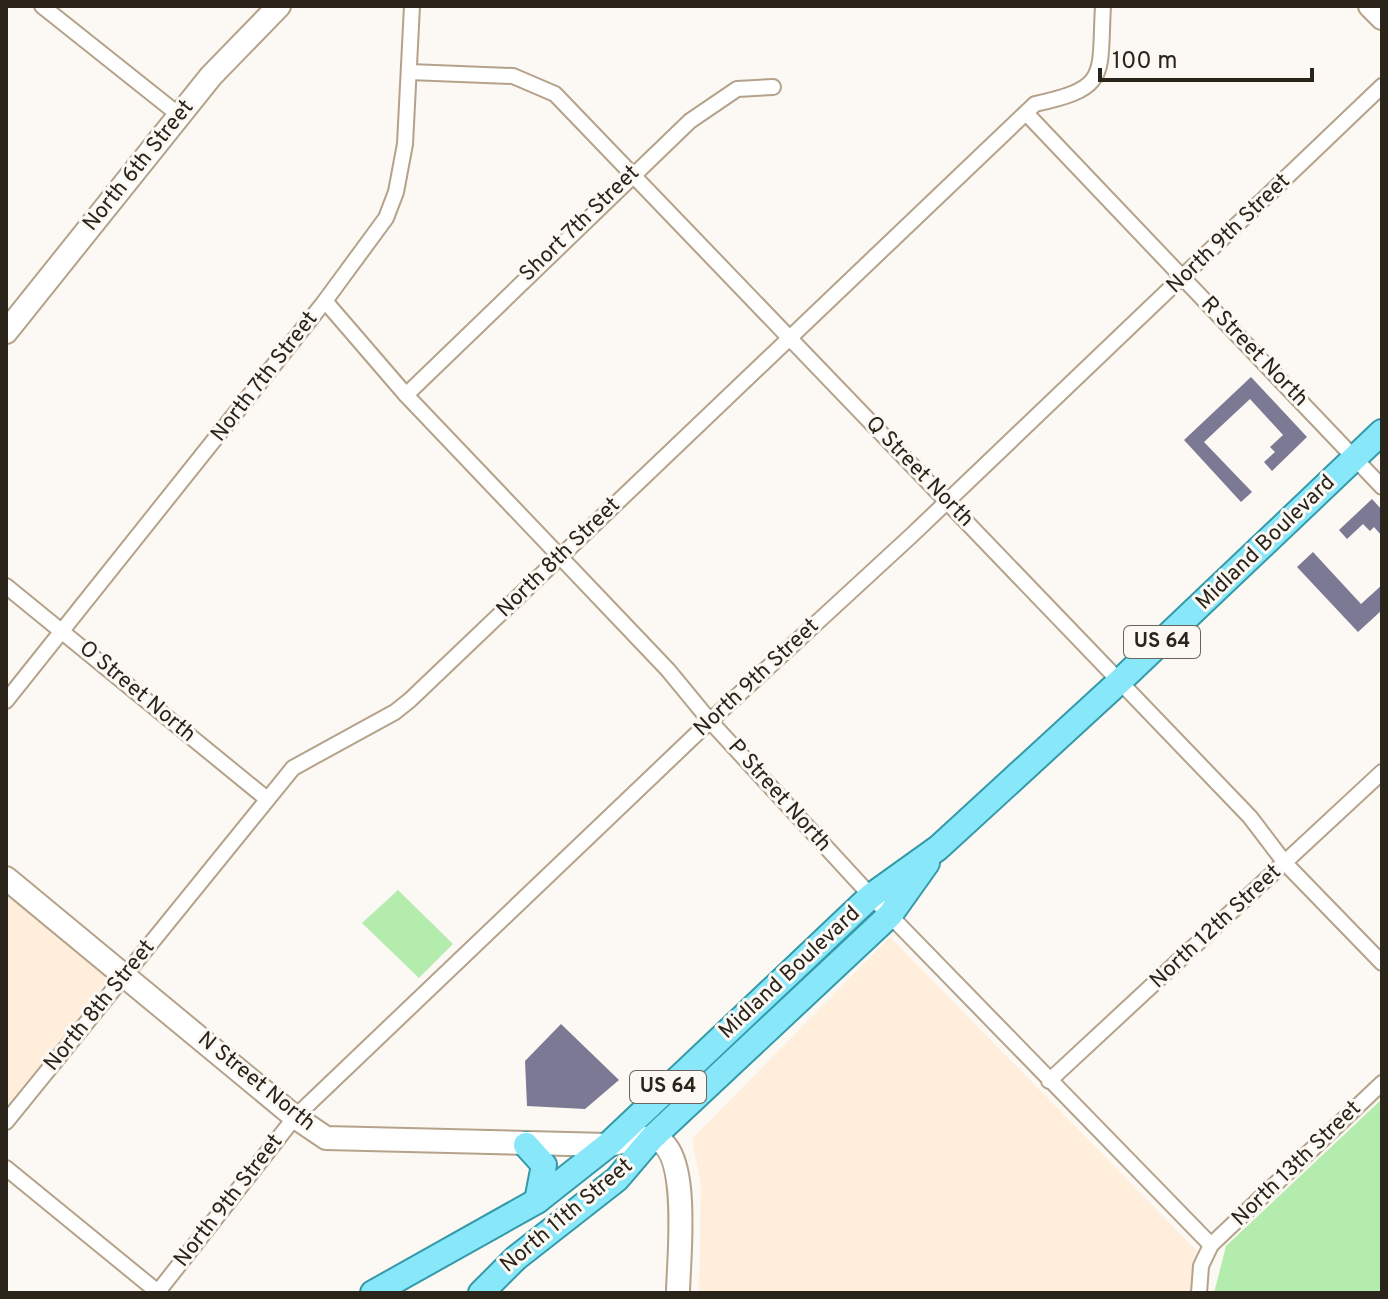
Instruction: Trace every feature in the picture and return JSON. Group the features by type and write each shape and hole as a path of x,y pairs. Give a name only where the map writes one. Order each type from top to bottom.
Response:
{"main road":[{"name":"Midland Boulevard","path":"373,1293 537,1201 608,1145 871,896 938,848 1120,681 1382,432"},
{"name":"Midland Boulevard","path":"652,1138 890,915 938,848"},
{"name":"North 11th Street","path":"481,1293 516,1258 617,1179 652,1138"},
{"path":"526,1145 544,1165 537,1201"}],"street":[{"path":"42,6 179,115"},
{"name":"North 6th Street","path":"6,332 235,48 279,6"},
{"name":"North 7th Street","path":"6,701 376,235 391,206 405,144 412,6"},
{"name":"North 8th Street","path":"6,1122 293,768 395,712 410,700 1035,104 1076,95 1091,84 1100,57 1103,6"},
{"path":"1370,6 1382,18"},
{"name":"Q Street North","path":"409,72 513,76 549,89 1250,817 1285,863 1382,963"},
{"name":"North 9th Street","path":"158,1293 295,1117 710,721 948,501 1382,86"},
{"name":"Short 7th Street","path":"406,395 633,173 718,99 737,89 773,87"},
{"name":"R Street North","path":"1026,113 1382,487"},
{"name":"P Street North","path":"325,301 406,395 668,670 710,721 871,896 1211,1245"},
{"name":"O Street North","path":"6,586 267,799"},
{"name":"North 12th Street","path":"1049,1081 1382,772"},
{"name":"N Street North","path":"6,878 295,1117 333,1139 608,1145 652,1138"},
{"name":"North 13th Street","path":"1211,1245 1382,1083"},
{"path":"652,1138 673,1154 679,1181 678,1293"},
{"path":"6,1168 158,1293"},
{"path":"1199,1293 1201,1266 1211,1245"}],"shaded area":[{"path":"6,895 109,977 6,1120"},
{"path":"890,937 1201,1255 1199,1293 699,1293 701,1186 692,1139"}],"green space":[{"path":"398,890 453,944 419,978 362,923"},
{"path":"1382,1099 1382,1293 1214,1293 1226,1246"}],"building":[{"path":"1251,377 1307,437 1272,471 1264,462 1275,452 1270,447 1283,435 1250,399 1204,442 1252,492 1241,502 1184,440"},
{"path":"1372,499 1382,510 1382,536 1374,527 1370,531 1363,524 1347,539 1339,530"},
{"path":"1313,552 1361,604 1382,585 1382,610 1358,632 1297,567"},
{"path":"561,1024 619,1080 585,1109 527,1106 525,1061"}]}
